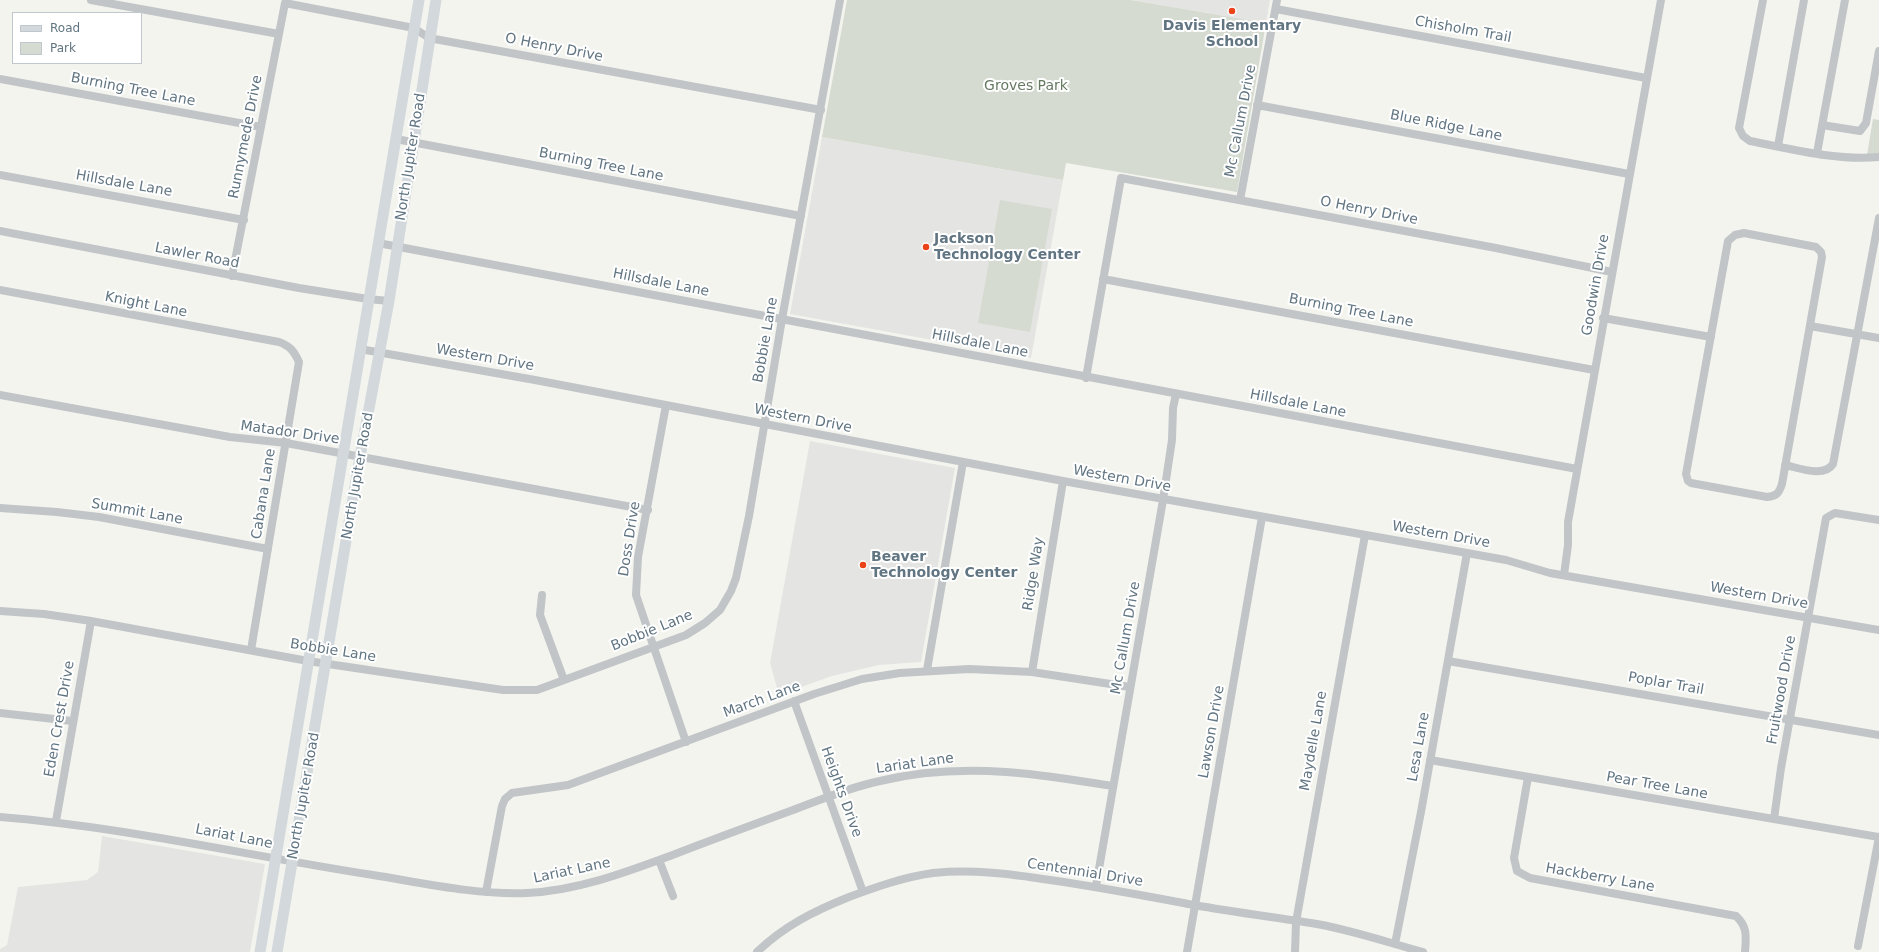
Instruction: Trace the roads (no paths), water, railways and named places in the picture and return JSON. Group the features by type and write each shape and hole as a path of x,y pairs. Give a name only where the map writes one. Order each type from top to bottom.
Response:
{"main road":[{"name":"North Jupiter Road","path":"260,952 419,0"},
{"name":"North Jupiter Road","path":"277,952 327,663 360,457 389,301 436,0"}],"street":[{"path":"91,0 279,34"},
{"name":"Bobbie Lane","path":"0,611 44,614 91,621 251,650 308,662 327,663 503,690 537,690 686,635 705,623 720,610 731,592 736,578 749,516 782,319 840,0"},
{"name":"Mc Callum Drive","path":"1240,200 1277,0"},
{"name":"Goodwin Drive","path":"1564,575 1568,545 1568,522 1577,468 1661,0"},
{"path":"1763,0 1739,128 1743,136 1750,141 1817,153 1850,158 1879,157"},
{"path":"1778,146 1804,0"},
{"path":"1817,153 1845,0"},
{"name":"Runnymede Drive","path":"232,276 285,3"},
{"name":"O Henry Drive","path":"285,3 414,28 429,38 821,110"},
{"name":"Chisholm Trail","path":"1276,10 1646,78"},
{"path":"1822,125 1860,131 1866,123 1879,51"},
{"name":"Burning Tree Lane","path":"0,79 261,127"},
{"name":"Blue Ridge Lane","path":"1257,105 1629,174"},
{"name":"Burning Tree Lane","path":"396,139 801,216"},
{"name":"Hillsdale Lane","path":"0,175 244,220"},
{"name":"O Henry Drive","path":"1103,279 1121,178 1612,272"},
{"path":"1785,465 1823,472 1829,470 1833,464 1879,218"},
{"name":"Lawler Road","path":"0,231 232,276 368,299 389,301"},
{"path":"1744,233 1816,248 1821,252 1822,257 1782,484 1779,493 1776,496 1767,497 1688,481 1686,474 1711,337 1728,241 1735,235 1744,233"},
{"name":"Hillsdale Lane","path":"378,244 782,319 1086,378 1577,468"},
{"path":"1086,378 1103,279"},
{"name":"Burning Tree Lane","path":"1103,279 1594,370"},
{"name":"Knight Lane","path":"0,290 288,346"},
{"path":"1603,318 1711,337"},
{"path":"1810,326 1879,338"},
{"name":"Cabana Lane","path":"251,650 299,362 294,352 288,346"},
{"name":"Western Drive","path":"360,349 535,380 1163,500 1506,560 1550,573 1879,630"},
{"name":"Mc Callum Drive","path":"1096,886 1163,500 1172,440 1173,408 1176,394"},
{"name":"Matador Drive","path":"0,395 230,437 286,443 648,510"},
{"name":"Doss Drive","path":"666,406 648,510 638,557 636,595 686,742"},
{"path":"927,670 963,462"},
{"name":"Ridge Way","path":"1032,672 1062,481"},
{"name":"Summit Lane","path":"0,508 99,517 268,549"},
{"name":"Fruitwood Drive","path":"1774,819 1781,768 1826,518 1828,515 1835,513 1879,520"},
{"name":"Lawson Drive","path":"1187,952 1262,517"},
{"name":"Maydelle Lane","path":"1295,952 1296,922 1365,535"},
{"name":"Lesa Lane","path":"1395,944 1467,553"},
{"path":"542,595 540,615 564,680"},
{"name":"Eden Crest Drive","path":"56,821 72,721 91,621"},
{"name":"Poplar Trail","path":"1448,661 1879,735"},
{"name":"March Lane","path":"486,892 502,806 505,799 512,793 568,785 794,701 862,680 927,670 969,669 1032,672 1130,687"},
{"name":"Heights Drive","path":"794,701 863,892"},
{"path":"0,713 72,721"},
{"name":"Pear Tree Lane","path":"1430,760 1879,837"},
{"name":"Lariat Lane","path":"0,817 56,821 486,892 527,893 560,889 629,872 829,797 877,781 901,776 956,771 1008,772 1113,786"},
{"name":"Hackberry Lane","path":"1528,777 1514,858 1517,871 1530,878 1736,916 1743,922 1746,933 1745,952"},
{"path":"1858,946 1879,837"},
{"path":"660,860 673,896"},
{"name":"Centennial Drive","path":"757,952 789,926 818,909 863,892 903,879 932,873 991,871 1096,886 1196,905 1336,928 1423,952"}],"place":[{"name":"Davis Elementary School","path":"1232,11"},
{"name":"Jackson Technology Center","path":"926,247"},
{"name":"Beaver Technology Center","path":"863,565"}],"park label":[{"name":"Groves Park","path":"1026,86"}]}
